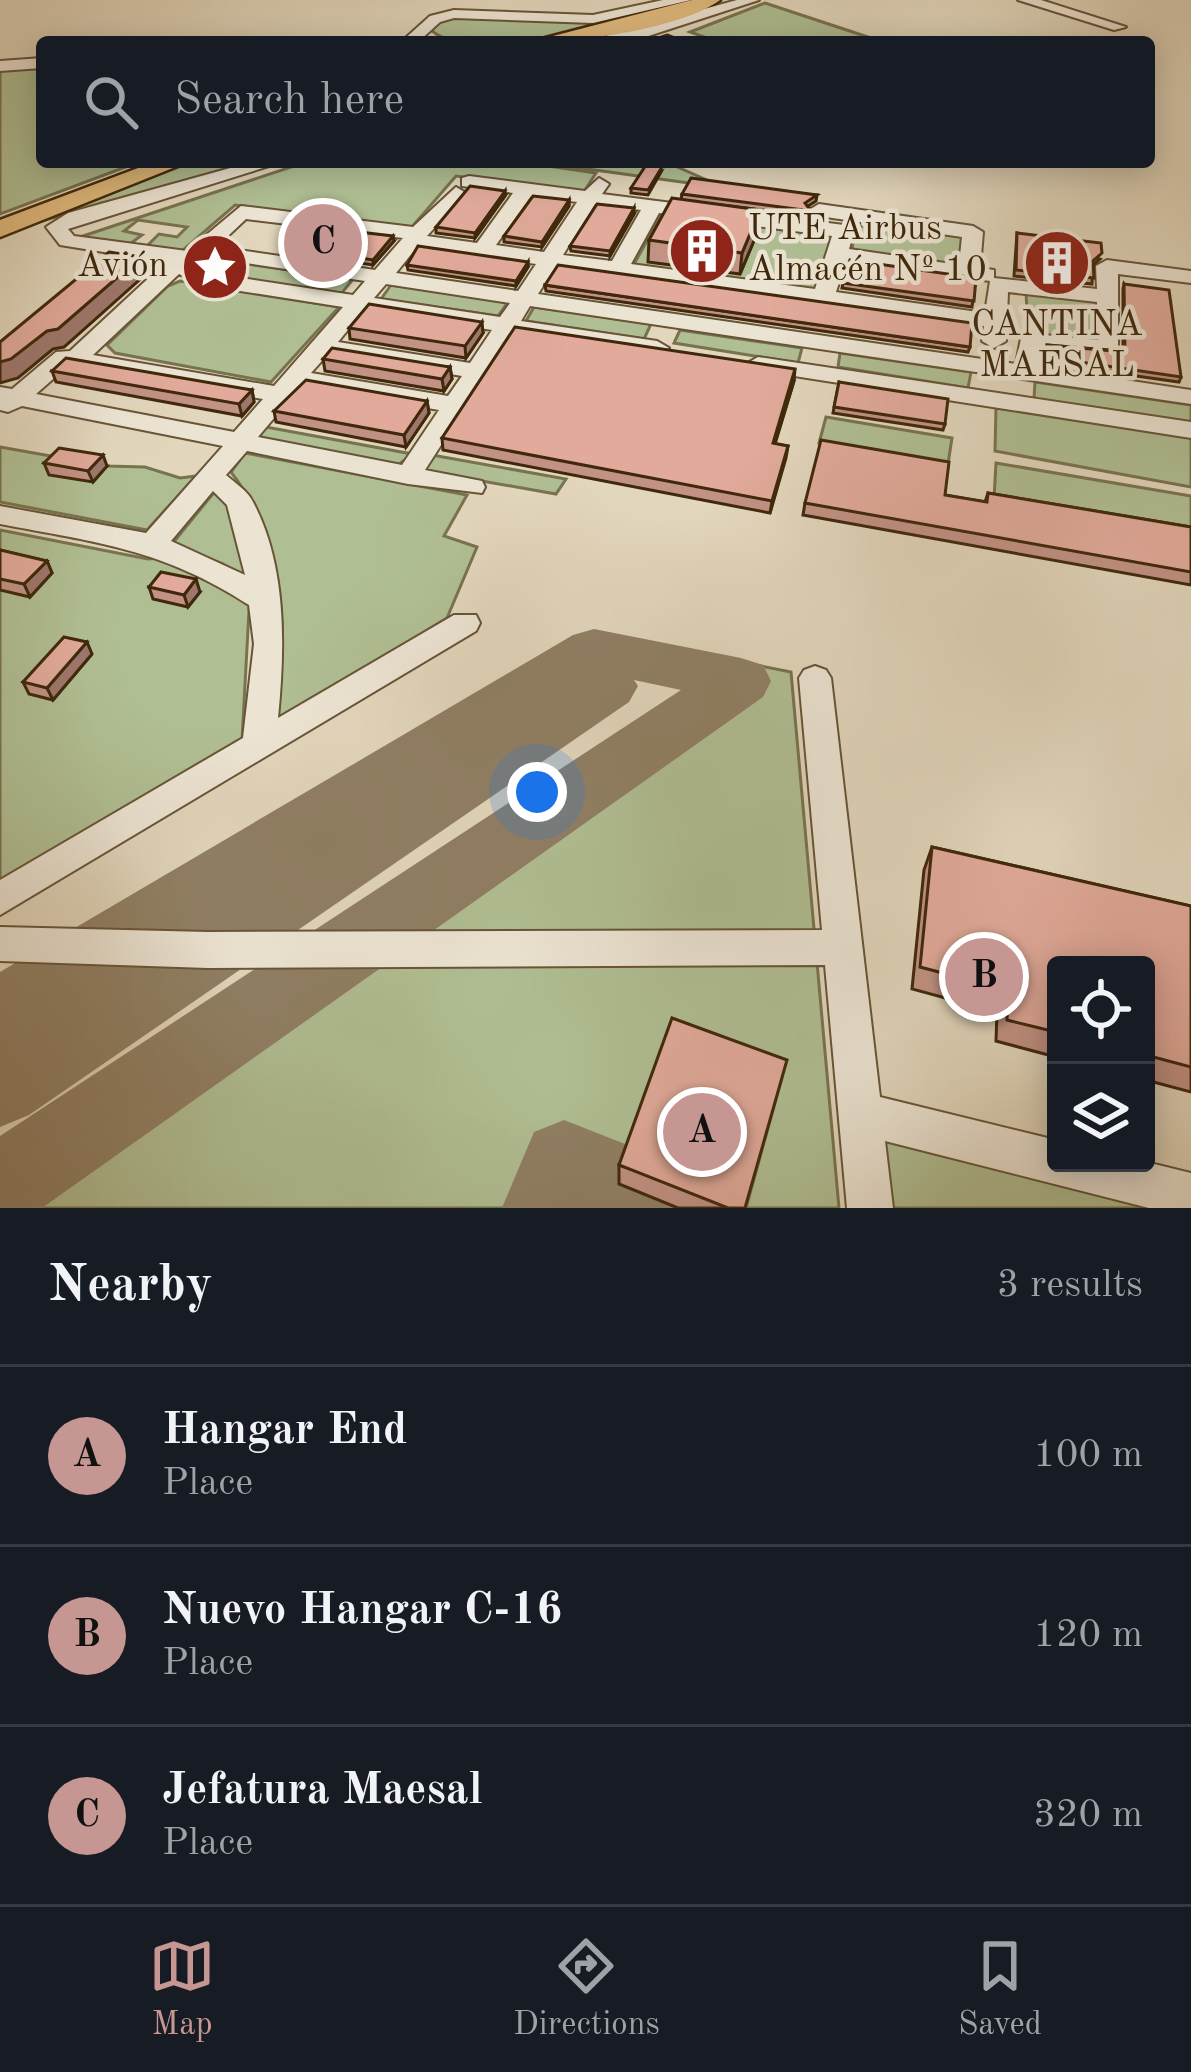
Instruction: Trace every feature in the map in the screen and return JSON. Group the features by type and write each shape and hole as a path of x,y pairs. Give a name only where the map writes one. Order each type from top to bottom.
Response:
{"main road":[{"path":"574,36 620,28 711,0"},
{"path":"607,36 742,2"},
{"path":"0,219 136,168"},
{"path":"0,229 160,168"}],"street":[{"path":"417,36 435,19 454,14 593,19 684,0"},
{"path":"1025,0 1119,27"},
{"path":"654,36 742,2"},
{"path":"634,36 742,2"},
{"path":"426,29 434,36"},
{"path":"0,66 36,63"},
{"path":"251,168 75,217 56,227 66,241 187,261 238,256 1191,397"},
{"path":"408,476 602,180 632,184"},
{"path":"153,544 462,187 526,189 653,206 973,232 969,273"},
{"path":"482,250 526,189"},
{"path":"730,197 844,231 816,373"},
{"path":"618,269 653,206"},
{"path":"75,358 241,212 875,304 1030,338 1110,349 1107,266 1191,277"},
{"path":"238,256 277,217"},
{"path":"837,253 995,277 989,399"},
{"path":"875,304 885,260"},
{"path":"187,261 202,279 666,350 668,320 686,278"},
{"path":"998,284 1108,297"},
{"path":"1027,373 1030,338"},
{"path":"322,346 476,371"},
{"path":"5,402 64,357 454,405"},
{"path":"724,358 1191,430"},
{"path":"397,395 420,362"},
{"path":"5,402 472,488"},
{"path":"212,476 240,502 263,600 270,644 260,745"},
{"path":"0,514 153,544 211,567 263,600"},
{"path":"0,899 465,622"},
{"path":"815,678 870,1208"},
{"path":"0,944 208,950 843,947"},
{"path":"862,1114 1047,1160"},
{"path":"1094,1172 1191,1196"}],"green space":[{"path":"765,3 865,36 701,36 690,32"},
{"path":"452,17 587,21 631,17 559,36 442,36 432,31 433,25"},
{"path":"36,65 36,168 123,168 0,214 0,68"},
{"path":"172,168 234,168 23,226"},
{"path":"288,168 561,168 596,173 583,193 456,176 411,228 235,205 182,251 147,246 159,234 177,237 187,227 138,220 124,231 142,235 130,244 80,237"},
{"path":"580,168 680,168 725,188"},
{"path":"663,212 833,233 815,291 633,266"},
{"path":"865,220 964,235 961,267 852,250 855,225 863,226"},
{"path":"225,261 353,279 341,294 221,276 215,272"},
{"path":"180,281 339,307 271,382 115,353 107,345 168,286"},
{"path":"391,285 508,302 498,316 381,299"},
{"path":"1026,292 1096,300 1100,343 1028,332"},
{"path":"534,307 651,324 644,339 526,321"},
{"path":"680,330 802,348 798,363 674,343"},
{"path":"840,353 971,372 968,388 838,367"},
{"path":"1035,382 1191,405 1191,424 1034,399"},
{"path":"996,408 1191,437 1191,487 995,451"},
{"path":"826,417 952,438 948,464 819,443"},
{"path":"266,427 412,454 397,466 265,441 258,436"},
{"path":"0,447 107,466 145,467 180,478 196,476 147,530 0,502"},
{"path":"245,453 467,495 444,536 477,547 447,618 275,725 282,659 280,593 264,530 231,472"},
{"path":"432,455 566,479 556,494 431,472 424,468"},
{"path":"996,463 1191,496 1191,532 994,499"},
{"path":"216,490 235,517 252,584 223,564 172,544"},
{"path":"0,530 148,559 184,556 250,592 242,740 0,885"},
{"path":"756,665 791,672 839,1208 746,1208 781,1081 619,1184 564,1163 545,1208 0,1208 0,1190 426,892 741,681"},
{"path":"862,1114 1047,1160 1047,1172 1085,1172 1191,1208 875,1208"}],"building":[{"path":"644,168 661,168 648,190 631,188"},
{"path":"691,178 817,195 805,203 811,211 682,194"},
{"path":"470,186 505,191 475,233 436,227"},
{"path":"533,196 569,200 542,242 504,236"},
{"path":"672,198 760,210 742,253 649,240"},
{"path":"597,204 634,208 610,251 570,246"},
{"path":"316,227 393,236 373,260 295,248"},
{"name":"CANTINA MAESAL","path":"1017,233 1101,243 1102,253 1093,261 1094,278 1016,270"},
{"path":"418,246 528,262 516,281 407,265"},
{"path":"109,252 141,257 58,329 47,331 0,362 0,342"},
{"path":"850,260 976,278 974,301 843,283"},
{"path":"558,265 972,323 970,347 545,285"},
{"path":"1124,284 1169,290 1181,377 1046,357 1047,345 1125,352"},
{"path":"369,304 482,322 465,346 349,328"},
{"path":"515,327 795,369 773,443 788,446 772,501 442,438"},
{"path":"332,348 450,367 442,379 323,359"},
{"path":"66,358 252,390 239,404 52,371"},
{"path":"306,380 427,401 404,435 274,411"},
{"path":"839,382 948,399 945,424 834,407"},
{"path":"821,440 949,462 945,495 987,502 988,493 1191,527 1191,572 805,503"},
{"path":"59,448 103,455 88,471 44,463"},
{"path":"0,550 47,561 24,584 0,579"},
{"path":"161,572 196,579 184,595 149,587"},
{"path":"64,637 87,642 47,688 23,682"},
{"path":"932,847 1191,906 1191,1067 1155,1057 1155,956 1047,956 1047,1030 1007,1020 1008,990 920,967"},
{"path":"672,1018 787,1060 745,1208 728,1208 619,1165"}],"taxiway":[{"path":"0,1014 594,650 741,681 0,1186"},
{"path":"0,1087 607,686"},
{"path":"545,1208 564,1162 678,1208"}],"place":[{"name":"Jefatura Maesal","path":"323,243"},
{"name":"UTE Airbus Almacén Nº 10","path":"702,251"},
{"name":"CANTINA MAESAL","path":"1057,263"},
{"name":"Avión","path":"215,267"},
{"name":"Nuevo Hangar C-16","path":"984,977"},
{"name":"Hangar End","path":"702,1132"}]}
